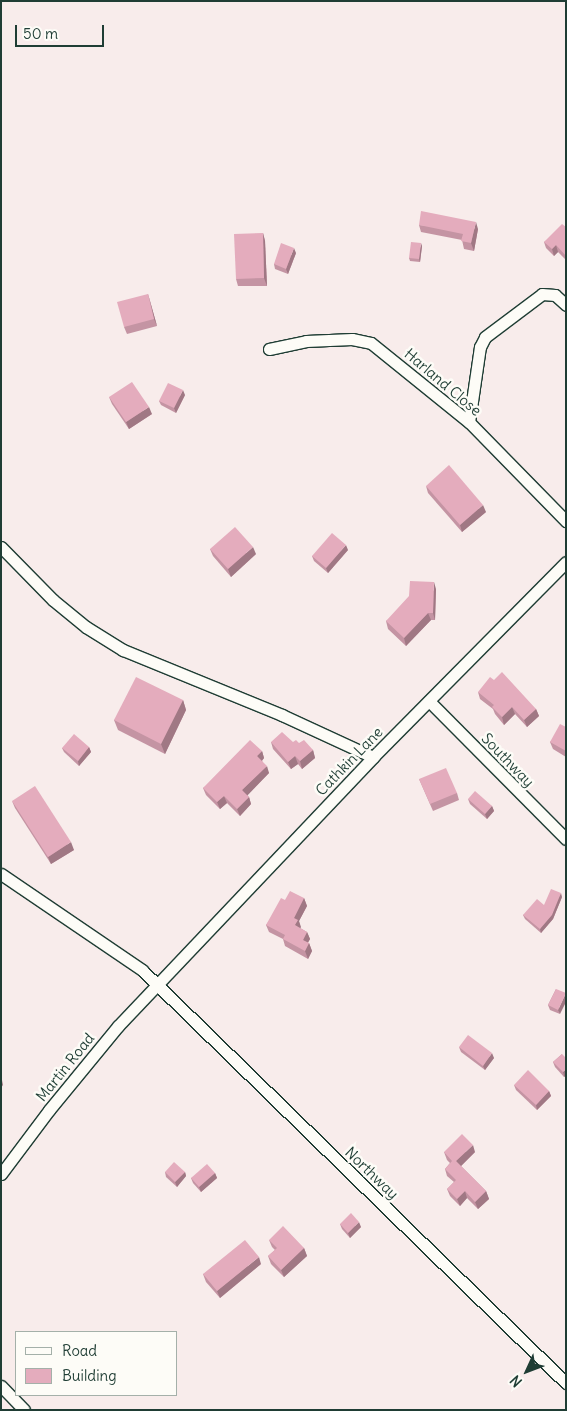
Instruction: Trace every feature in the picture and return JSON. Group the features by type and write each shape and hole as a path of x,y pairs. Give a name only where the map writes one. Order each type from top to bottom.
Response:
{"street":[{"path":"469,422 480,347 485,338 542,294 555,295 566,305"},
{"name":"Harland Close","path":"269,349 306,341 352,339 370,343 469,422 566,521"},
{"path":"1,547 53,600 86,627 123,650 282,715 373,757"},
{"name":"Cathkin Lane","path":"158,985 373,757 566,562"},
{"name":"Southway","path":"429,701 566,839"},
{"name":"Northway","path":"1,874 111,946 158,985 566,1383"},
{"name":"Martin Road","path":"1,1174 55,1102 118,1026 158,985"},
{"path":"1,1386 24,1410"}],"building":[{"path":"421,211 476,222 471,243 461,241 463,234 419,225"},
{"path":"562,224 566,227 566,256 556,245 552,249 544,242"},
{"path":"263,233 264,278 236,279 234,234"},
{"path":"411,242 421,243 419,259 409,258"},
{"path":"281,243 294,248 286,269 274,264"},
{"path":"148,294 154,319 124,327 117,302"},
{"path":"132,382 149,407 126,422 109,397"},
{"path":"168,383 183,390 174,408 159,401"},
{"path":"449,465 483,505 460,525 426,486"},
{"path":"235,527 253,547 228,569 210,549"},
{"path":"332,533 346,545 326,568 312,556"},
{"path":"410,581 434,582 433,613 428,613 404,638 386,621 409,596"},
{"path":"502,672 536,709 524,720 512,707 502,717 492,707 494,705 478,692 490,677 494,680"},
{"path":"136,677 183,700 161,744 114,720"},
{"path":"560,724 566,727 566,751 550,742"},
{"path":"282,732 293,742 296,740 299,743 304,740 313,750 300,761 295,756 288,762 271,742"},
{"path":"74,734 89,747 78,761 62,748"},
{"path":"250,740 262,751 257,756 267,766 242,790 249,797 237,809 224,796 217,802 203,788"},
{"path":"446,768 457,793 430,804 419,779"},
{"path":"35,786 71,842 48,857 12,801"},
{"path":"475,791 492,806 485,814 468,799"},
{"path":"551,889 561,893 552,915 540,929 523,915 537,899 544,905"},
{"path":"290,891 304,898 294,918 298,920 295,925 307,932 303,940 309,943 305,951 283,939 285,935 266,925 281,898 285,900"},
{"path":"556,989 566,993 558,1010 548,1005"},
{"path":"468,1035 492,1053 483,1066 459,1047"},
{"path":"562,1054 566,1058 566,1069 563,1072 553,1062"},
{"path":"528,1070 549,1091 536,1105 514,1085"},
{"path":"462,1134 473,1145 456,1161 486,1191 475,1202 465,1191 457,1199 447,1189 456,1180 445,1169 452,1161 444,1152"},
{"path":"174,1162 185,1172 175,1182 165,1172"},
{"path":"207,1164 215,1173 199,1187 191,1178"},
{"path":"351,1213 359,1222 348,1233 340,1224"},
{"path":"283,1226 304,1248 281,1270 268,1256 277,1248 269,1240"},
{"path":"245,1240 259,1257 217,1291 203,1274"}]}
